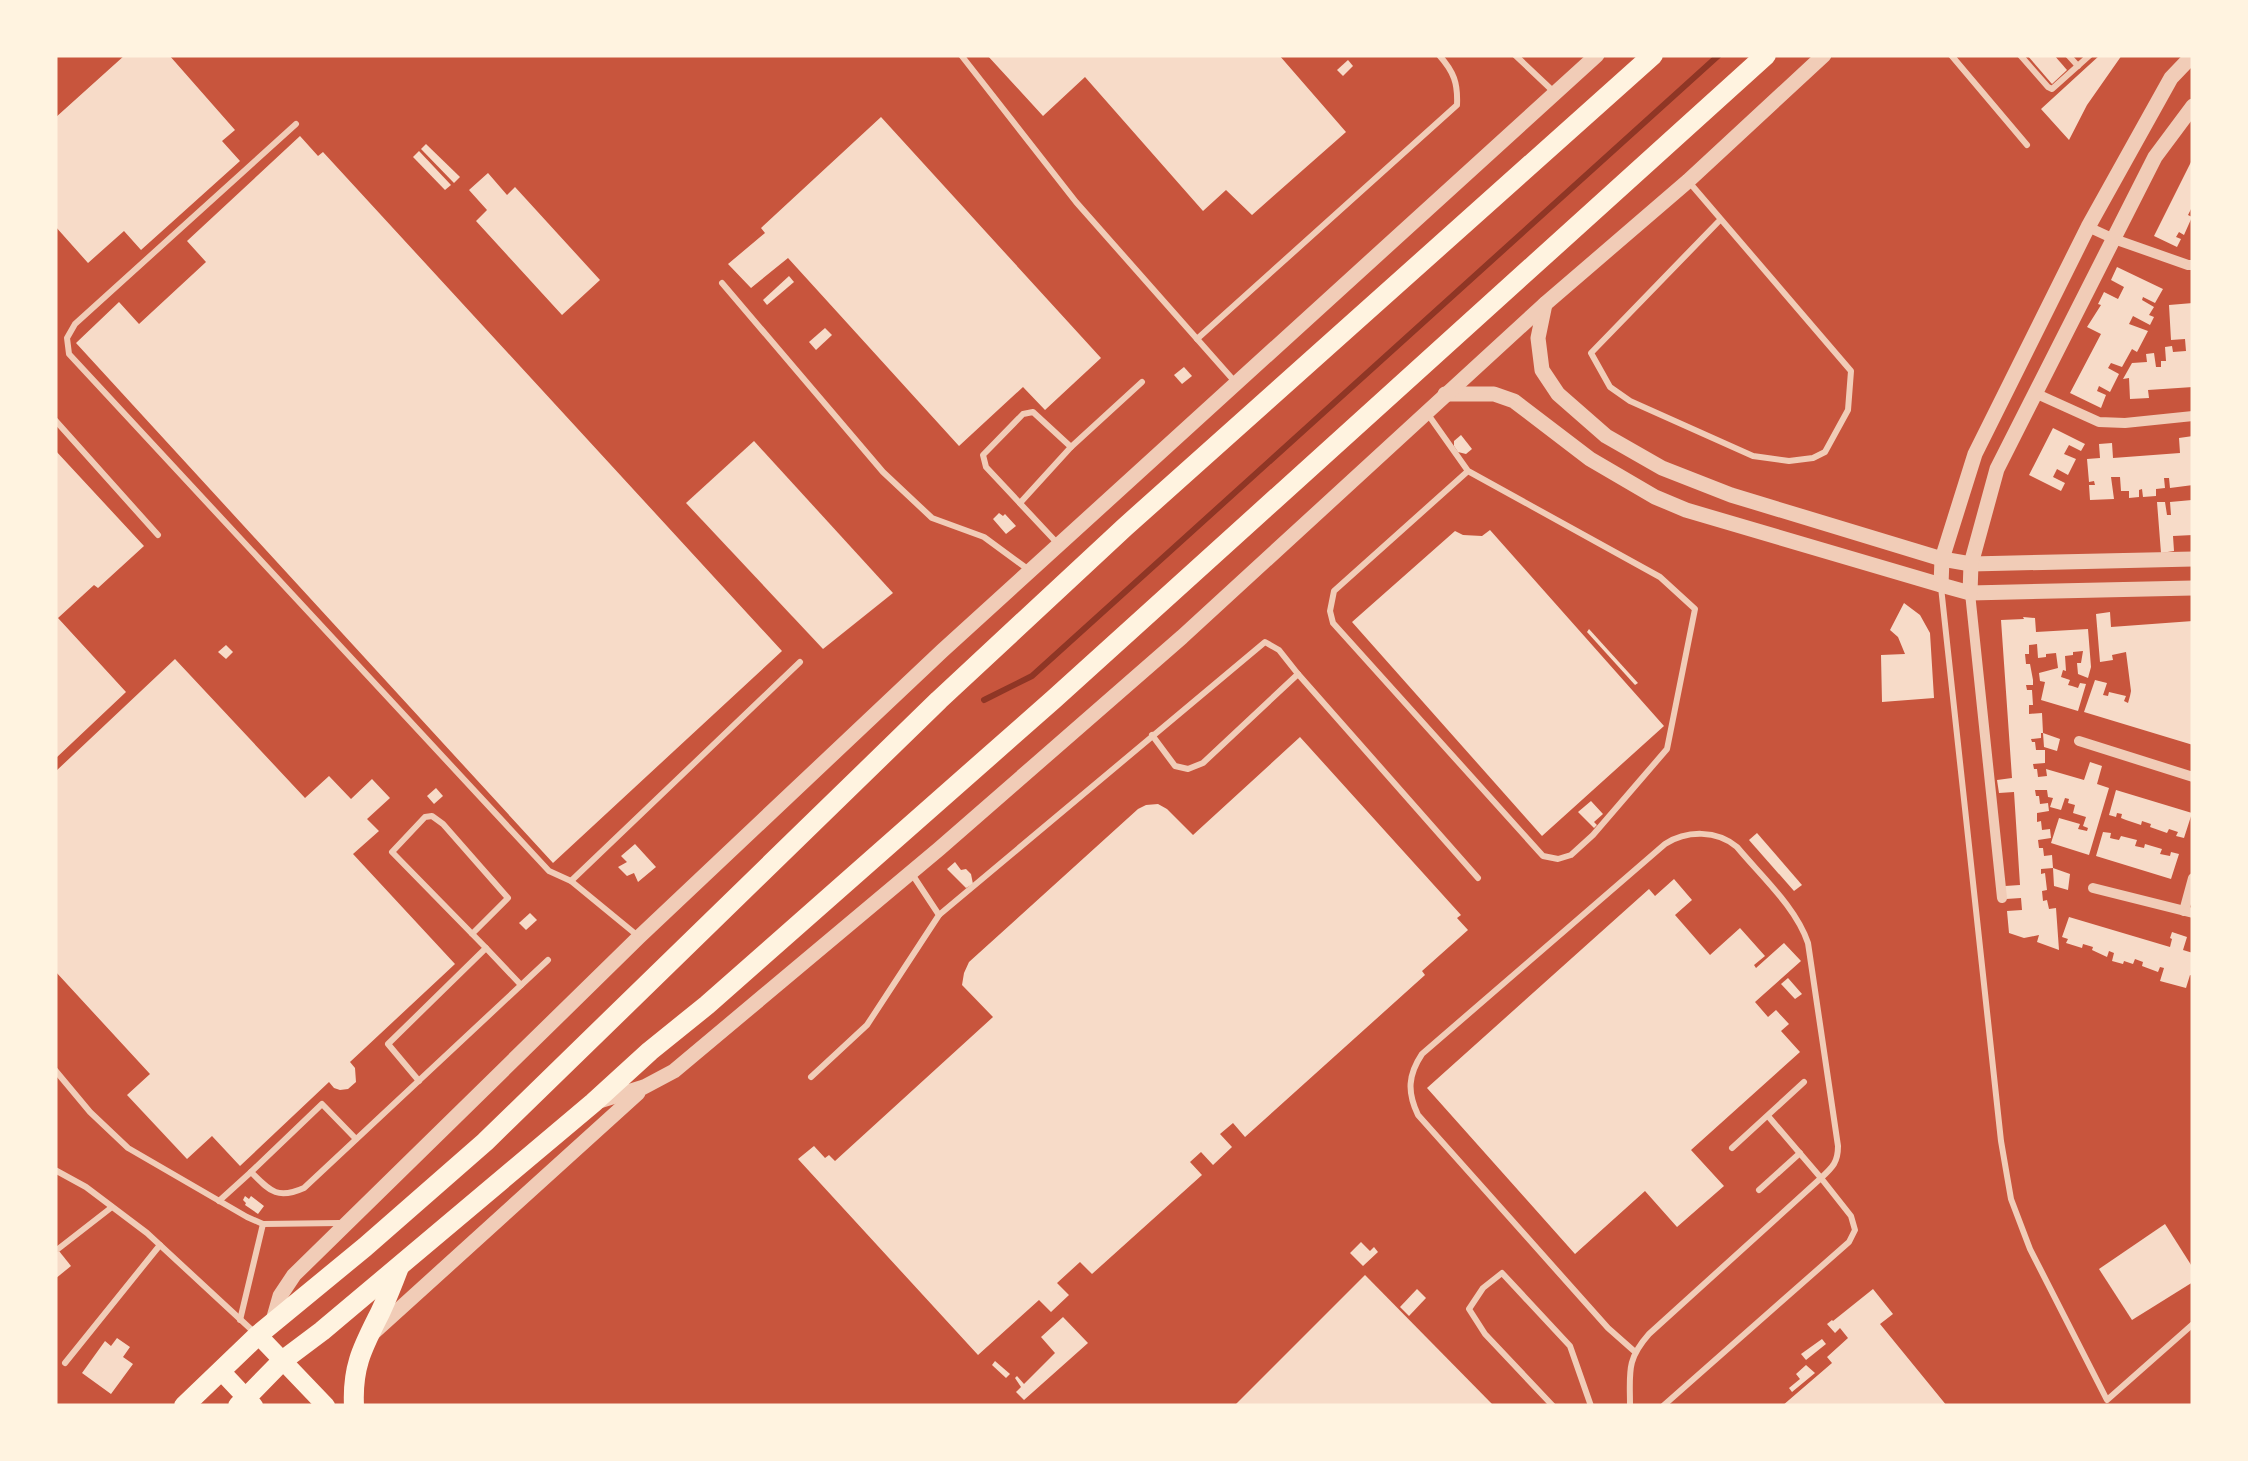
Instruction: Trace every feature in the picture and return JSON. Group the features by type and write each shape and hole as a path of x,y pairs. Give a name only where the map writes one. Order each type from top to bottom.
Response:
{"highway":[{"path":"184,1406 265,1330 485,1142 953,687 1652,55"},
{"path":"246,1403 282,1362 593,1104 1054,699 1766,55"},
{"path":"354,1406 354,1374 400,1263"}],"main road":[{"path":"265,1330 282,1362 326,1406"},
{"path":"221,1371 246,1403"}],"street":[{"path":"265,1330 294,1275 639,937 1030,570 1597,55"},
{"path":"593,1104 644,1087 674,1071 911,873 1182,637 1824,55"},
{"path":"1941,585 1942,559 1975,454 2088,227 2171,78 2192,55"},
{"path":"2002,898 1970,592 1972,564 1997,469 2155,157 2193,106"},
{"path":"2088,227 2114,240 2193,265"},
{"path":"1545,304 1538,338 1542,370 1558,394 1606,436 1662,468 1731,495 1942,559 1972,564 2193,559"},
{"path":"1446,394 1494,394 1514,401 1590,459 1655,497 1686,510 1941,585 1970,592 2193,588"},
{"path":"2037,394 2099,422 2193,416"},
{"path":"1821,550 1827,524"},
{"path":"2080,741 2193,777"},
{"path":"2093,888 2188,912 2193,878"},
{"path":"366,1339 644,1087"}],"lane":[{"path":"961,55 1076,202 1236,383"},
{"path":"1197,339 1456,105 1458,84 1439,55"},
{"path":"1514,55 1554,93"},
{"path":"1951,55 2027,145"},
{"path":"2020,55 2052,89 2090,55"},
{"path":"2068,55 2078,66"},
{"path":"296,124 76,324 68,338 69,354 549,871 571,881 639,937"},
{"path":"1688,181 1851,371 1848,410 1825,452 1813,458 1790,462 1753,456 1630,401 1610,387 1591,353 1720,220"},
{"path":"722,283 883,472 932,518 984,538 1030,570"},
{"path":"1020,503 1071,447 1142,382"},
{"path":"1059,545 986,467 983,456 1023,414 1033,412 1071,447"},
{"path":"1426,412 1468,470 1660,577 1695,609 1667,749 1593,836 1571,855 1558,859 1542,856 1333,623 1330,610 1334,591 1468,470"},
{"path":"55,420 158,535"},
{"path":"1941,585 2001,1142 2011,1200 2030,1250 2108,1400 2193,1324"},
{"path":"811,1077 867,1025 939,916 1265,642 1280,650 1478,878"},
{"path":"571,881 800,662"},
{"path":"1152,735 1175,766 1188,769 1203,763 1298,674"},
{"path":"472,934 508,898 443,824 432,816 425,817 392,852 521,985"},
{"path":"1630,1406 1634,1352 1649,1334 1838,1159 1804,932 1749,861 1726,838 1717,835 1676,837 1422,1054 1410,1078 1418,1115 1608,1328 1634,1352"},
{"path":"911,873 939,916"},
{"path":"419,1080 388,1044 486,948"},
{"path":"251,1172 267,1189 281,1195 304,1188 548,960"},
{"path":"55,1070 90,1112 128,1148 264,1224 346,1223"},
{"path":"1732,1148 1804,1082"},
{"path":"219,1200 322,1104 356,1139"},
{"path":"1663,1406 1849,1242 1855,1230 1852,1216 1768,1116"},
{"path":"1759,1190 1800,1154"},
{"path":"55,1170 86,1187 160,1245 240,1321 265,1330"},
{"path":"58,1249 112,1207"},
{"path":"240,1321 264,1224"},
{"path":"66,1363 160,1245"},
{"path":"1553,1406 1485,1334 1469,1309 1482,1288 1502,1272 1570,1346 1590,1406"}],"building":[{"path":"125,55 169,55 235,130 222,141 240,161 141,250 124,231 88,263 55,226 55,118"},
{"path":"987,55 1279,55 1346,132 1252,215 1226,190 1203,211 1085,77 1043,116"},
{"path":"2027,55 2054,55 2067,70 2052,84"},
{"path":"2100,55 2122,55 2087,105 2069,140 2041,109"},
{"path":"1348,60 1353,66 1343,76 1337,70"},
{"path":"881,117 1101,358 1045,410 1023,387 959,446 788,258 751,288 728,264 765,233 761,228"},
{"path":"300,136 318,156 323,152 782,651 553,863 76,343 119,302 139,324 206,262 187,241"},
{"path":"426,144 460,177 454,183 421,149"},
{"path":"419,151 451,185 445,190 413,157"},
{"path":"2193,158 2193,205 2188,215 2192,217 2184,235 2179,232 2176,237 2181,239 2177,247 2154,236"},
{"path":"488,173 507,195 515,187 600,280 562,315 476,221 487,210 469,190"},
{"path":"2117,267 2163,289 2155,303 2143,297 2154,307 2149,315 2154,317 2150,325 2133,316 2129,324 2148,331 2137,352 2132,349 2122,367 2111,363 2108,368 2119,374 2110,392 2099,386 2097,391 2106,395 2101,408 2070,393 2101,334 2087,327 2104,292 2118,299 2124,287 2111,280"},
{"path":"789,276 794,282 767,305 763,300"},
{"path":"2193,303 2193,387 2148,390 2149,398 2130,399 2129,378 2123,379 2132,363 2147,362 2146,354 2154,353 2156,367 2161,367 2161,361 2166,361 2165,347 2172,346 2173,352 2186,351 2185,339 2171,340 2169,305"},
{"path":"825,328 832,335 816,350 809,342"},
{"path":"1184,367 1192,376 1182,384 1174,375"},
{"path":"2053,428 2085,444 2081,451 2069,445 2064,454 2076,459 2068,475 2057,469 2053,477 2065,483 2061,491 2029,475"},
{"path":"1461,435 1472,449 1466,454 1454,446"},
{"path":"2193,436 2193,485 2170,488 2169,478 2164,478 2165,488 2156,489 2156,496 2143,497 2142,489 2139,497 2129,498 2129,491 2121,491 2120,477 2111,477 2114,499 2090,500 2089,485 2095,485 2094,481 2089,482 2087,459 2100,458 2099,444 2112,443 2113,458 2180,453 2179,438"},
{"path":"754,441 893,593 823,649 686,503"},
{"path":"55,450 144,546 58,618 126,692 55,759"},
{"path":"2192,500 2193,535 2173,536 2174,551 2161,553 2157,502 2165,502 2167,515 2171,515 2170,502"},
{"path":"999,513 1016,526 1006,534 993,519"},
{"path":"1490,530 1664,726 1542,836 1352,622 1455,531 1482,536"},
{"path":"1904,603 1920,615 1930,633 1934,698 1882,702 1881,655 1905,654 1898,637 1890,630"},
{"path":"2110,612 2111,627 2193,621 2193,745 2084,712 2095,680 2107,683 2103,695 2108,696 2109,692 2126,696 2124,701 2128,703 2130,696 2126,652 2100,662 2096,614"},
{"path":"2035,618 2036,632 2088,629 2088,678 2078,674 2077,663 2081,663 2083,651 2065,656 2066,671 2061,677 2078,688 2080,683 2086,684 2078,711 2041,700 2045,682 2040,681 2039,673 2058,668 2056,653 2038,658 2037,644 2029,645 2029,654 2025,654 2033,680 2033,685 2026,685 2027,690 2032,690 2029,714 2042,713 2041,738 2031,739 2036,750 2045,750 2045,763 2033,764 2038,777 2047,776 2046,769 2084,780 2090,762 2102,766 2097,784 2109,788 2089,855 2051,843 2059,818 2080,824 2078,829 2087,831 2083,826 2086,817 2073,813 2075,805 2068,803 2069,799 2065,798 2061,810 2050,807 2053,798 2048,797 2047,790 2035,790 2040,804 2048,803 2049,811 2037,813 2037,822 2041,821 2042,830 2050,829 2051,838 2038,840 2044,856 2052,855 2053,868 2041,869 2047,890 2042,891 2049,909 2056,908 2059,950 2037,942 2039,935 2024,938 2009,933 2007,911 2022,910 2021,898 2006,899 2005,886 2020,885 2014,792 1999,793 1997,780 2012,778 2001,620"},
{"path":"1589,629 1638,683 1635,685 1587,632"},
{"path":"226,645 233,652 226,659 218,652"},
{"path":"175,659 305,798 329,776 351,799 372,779 390,798 367,819 379,831 353,854 455,964 350,1062 355,1068 356,1082 340,1090 329,1082 240,1166 212,1136 187,1159 127,1095 150,1074 55,971 55,772"},
{"path":"2043,733 2060,739 2057,751 2044,747"},
{"path":"1300,737 1461,915 1457,918 1468,930 1422,971 1425,975 1245,1137 1233,1123 1220,1134 1232,1147 1213,1165 1201,1152 1190,1162 1202,1175 1092,1274 1080,1262 1057,1283 1069,1295 1051,1312 1039,1300 978,1355 798,1159 814,1146 825,1158 829,1155 835,1161 993,1017 962,985 969,962 1138,809 1158,804 1193,835"},
{"path":"436,788 443,796 434,804 427,796"},
{"path":"2116,790 2192,813 2184,838 2169,829 2167,833 2142,821 2141,825 2126,820 2121,818 2122,814 2109,815"},
{"path":"1591,801 1603,814 1594,822 1594,828 1578,812"},
{"path":"2103,832 2111,833 2110,838 2114,839 2121,836 2137,840 2135,846 2144,848 2145,844 2162,849 2160,854 2179,854 2171,879 2096,856"},
{"path":"1757,833 1802,885 1794,891 1749,840"},
{"path":"635,844 656,867 638,882 634,873 627,876 618,867 627,862 621,856"},
{"path":"955,862 971,874 973,884 966,888 947,869"},
{"path":"2053,868 2070,874 2068,890 2054,886"},
{"path":"1674,879 1692,900 1675,915 1710,955 1740,928 1765,956 1754,965 1756,968 1784,943 1801,961 1755,1002 1768,1017 1776,1010 1789,1024 1781,1031 1800,1052 1691,1150 1724,1186 1677,1227 1645,1191 1575,1254 1427,1088 1649,889 1655,896"},
{"path":"530,913 537,920 526,930 519,923"},
{"path":"2069,917 2170,947 2172,932 2187,937 2183,950 2193,953 2193,976 2190,975 2186,988 2160,981 2164,968 2160,967 2158,972 2135,959 2133,964 2123,964 2112,961 2114,953 2109,951 2107,957 2092,950 2093,947 2066,943 2068,939 2062,937"},
{"path":"1788,978 1802,994 1795,999 1781,984"},
{"path":"245,1196 264,1206 258,1214 245,1205"},
{"path":"2165,1224 2193,1268 2193,1282 2132,1320 2099,1269"},
{"path":"1361,1242 1370,1251 1374,1247 1378,1252 1363,1266 1350,1253"},
{"path":"55,1246 71,1266 55,1279"},
{"path":"1365,1275 1494,1406 1234,1406"},
{"path":"1417,1289 1426,1298 1409,1316 1400,1307"},
{"path":"1873,1289 1893,1314 1880,1324 1947,1406 1782,1406 1832,1363 1827,1357 1848,1338 1840,1328 1835,1333 1827,1324"},
{"path":"1063,1317 1088,1343 1024,1400 1016,1392 1021,1387 1015,1378 1024,1384 1055,1353 1041,1337"},
{"path":"117,1338 130,1347 123,1357 133,1364 111,1394 82,1373 105,1341 111,1346"},
{"path":"1822,1339 1826,1344 1806,1360 1801,1354"},
{"path":"995,1361 1010,1374 1006,1378 992,1365"},
{"path":"1806,1365 1815,1373 1792,1392 1789,1388 1800,1379 1796,1374"}],"waterway":[{"path":"984,700 1032,676 1719,55"}]}
